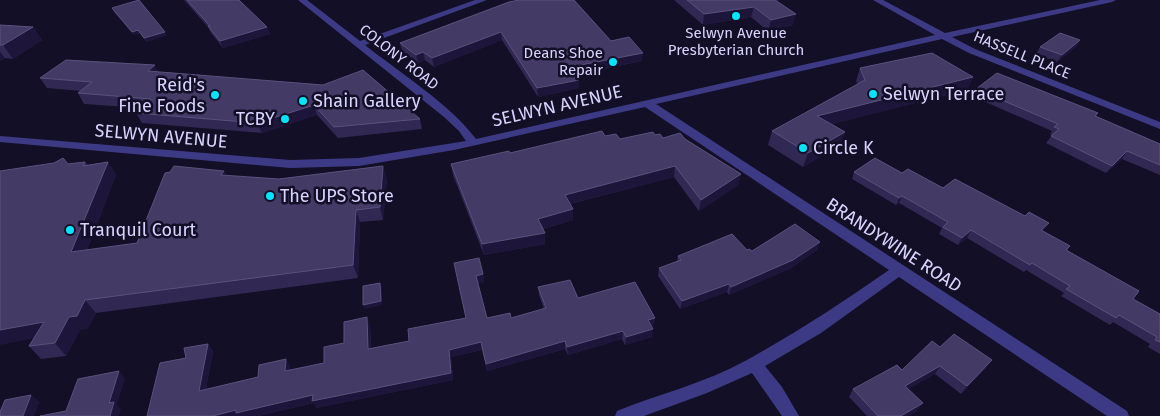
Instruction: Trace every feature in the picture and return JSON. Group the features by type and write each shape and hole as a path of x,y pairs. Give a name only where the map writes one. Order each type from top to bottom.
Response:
{"street":[{"name":"COLONY ROAD","path":"302,0 448,115 463,128 473,143"},
{"path":"358,45 483,0"},
{"name":"HASSELL PLACE","path":"877,0 977,54 1160,126"},
{"name":"SELWYN AVENUE","path":"0,139 303,165 384,159 473,143 943,36 1112,0"},
{"name":"BRANDYWINE ROAD","path":"647,104 1121,416"},
{"path":"622,416 698,389 754,364 830,320 898,270"},
{"path":"754,364 776,392 791,416"}],"building":[{"path":"139,0 165,32 144,38 138,30 132,32 112,8"},
{"path":"187,0 239,0 267,27 220,41 208,26 210,26"},
{"path":"519,0 574,0 611,41 629,37 643,53 570,67 579,80 537,88 501,32 432,58 423,52 416,55 400,43 509,2"},
{"path":"687,0 775,0 796,14 771,20 754,7 704,14"},
{"path":"0,25 33,27 0,45"},
{"path":"1060,33 1080,40 1062,55 1040,47"},
{"path":"932,53 973,77 817,116 845,132 808,153 772,131 865,80 860,68"},
{"path":"66,60 155,65 148,71 323,85 363,70 420,119 334,127 314,105 257,123 136,113 151,99 78,93 92,82 40,78"},
{"path":"997,73 1098,113 1095,116 1160,144 1160,165 1127,151 1112,166 1051,136 1059,129 1054,127 1058,124 976,89"},
{"path":"602,131 605,136 616,134 620,139 653,132 655,135 660,134 663,138 680,133 685,139 741,174 701,200 675,166 565,195 573,209 538,219 545,233 482,244 451,164 509,151 510,153"},
{"path":"63,158 68,164 85,162 83,166 108,162 71,252 137,243 165,173 170,172 174,166 224,171 221,175 279,179 383,166 380,207 356,210 353,265 85,300 77,316 69,317 55,343 29,346 44,322 0,330 0,171 54,163"},
{"path":"875,158 902,173 908,169 943,188 955,179 1025,216 1029,212 1049,223 1041,230 1070,246 1066,250 1139,291 1133,299 1160,314 1160,342 1155,340 1157,337 1119,315 1116,318 1066,289 1070,286 1032,263 1030,265 971,230 962,238 943,227 948,222 902,196 899,198 854,172"},
{"path":"795,224 820,242 793,260 731,287 729,284 682,301 659,268 681,260 678,256 732,234 747,250 752,251"},
{"path":"479,258 483,274 476,276 487,318 510,313 511,318 546,308 538,287 570,280 578,298 635,282 655,318 648,320 653,329 626,337 623,331 567,347 565,341 486,364 481,342 449,350 451,373 312,401 313,395 236,413 236,410 213,416 147,416 160,363 186,358 184,348 208,344 199,391 258,377 259,365 286,359 285,371 324,363 324,347 344,343 344,322 367,317 368,349 409,341 408,329 466,318 454,263"},
{"path":"380,283 381,301 363,305 363,286"},
{"path":"954,334 992,360 967,386 940,366 905,386 923,403 901,416 878,416 853,389 897,365 902,370 932,341 940,347"},
{"path":"119,371 109,403 114,402 110,416 40,416 66,411 78,379"},
{"path":"31,395 23,416 0,416 5,400"}],"place":[{"name":"Selwyn Avenue Presbyterian Church","path":"736,16"},
{"name":"Deans Shoe Repair","path":"613,62"},
{"name":"Selwyn Terrace","path":"873,94"},
{"name":"Reid's Fine Foods","path":"215,95"},
{"name":"Shain Gallery","path":"303,101"},
{"name":"TCBY","path":"285,119"},
{"name":"Circle K","path":"803,148"},
{"name":"The UPS Store","path":"270,196"},
{"name":"Tranquil Court","path":"70,230"}]}
